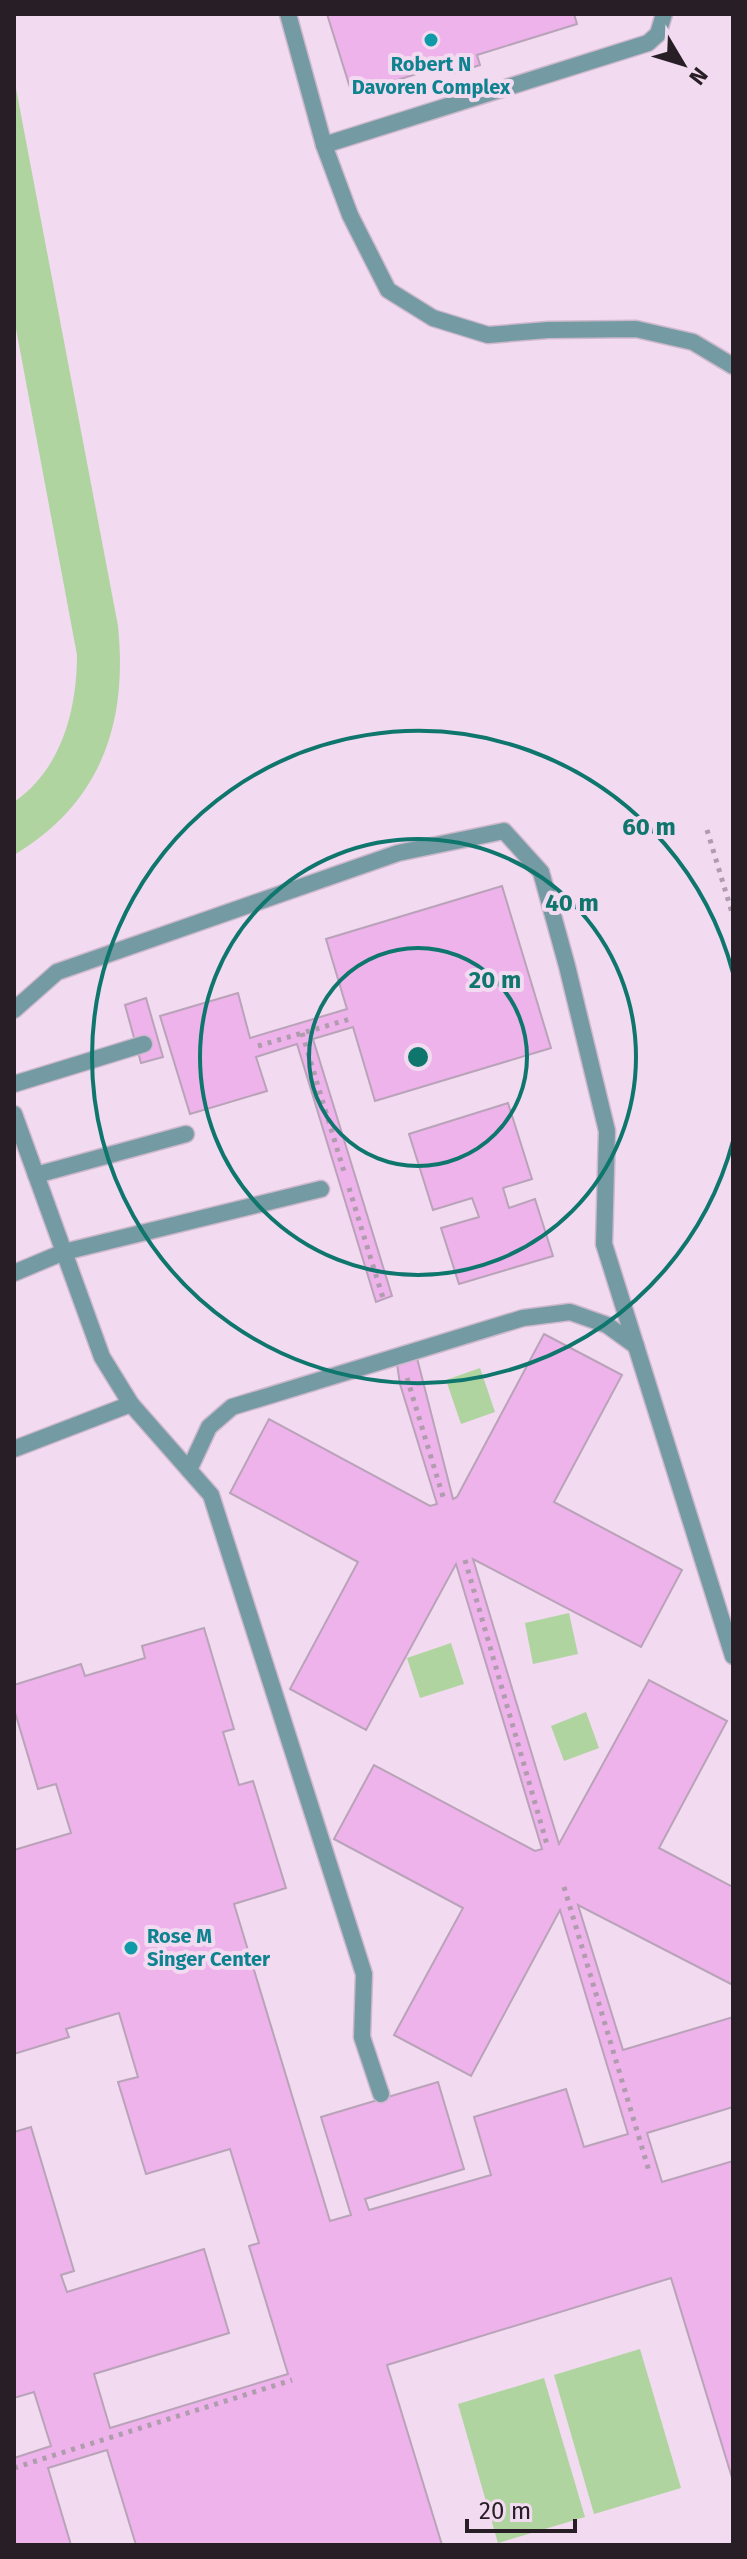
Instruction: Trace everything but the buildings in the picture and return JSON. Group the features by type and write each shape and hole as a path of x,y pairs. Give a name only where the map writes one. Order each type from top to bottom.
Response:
{"lane":[{"path":"288,14 324,145 350,215 388,290 433,318 488,335 548,330 636,329 693,342 733,366"},
{"path":"324,145 648,43 658,34 664,14"},
{"path":"14,1010 57,972 398,853 504,831 541,872 607,1131 604,1244 733,1656"},
{"path":"14,1084 144,1044"},
{"path":"14,1114 102,1357 131,1404 211,1495 364,1974 362,2037 381,2094"},
{"path":"36,1175 186,1134"},
{"path":"14,1273 64,1252 321,1189"},
{"path":"189,1470 209,1427 232,1407 523,1318 570,1312 607,1325 636,1346"},
{"path":"14,1449 131,1404"}],"path":[{"path":"707,830 733,916"},
{"path":"258,1046 350,1019"},
{"path":"302,1033 383,1298"},
{"path":"402,1364 444,1500"},
{"path":"465,1560 548,1848"},
{"path":"564,1887 649,2171"},
{"path":"14,2468 292,2380"}],"green space":[{"path":"14,78 118,626 120,662 112,727 88,785 68,811 44,834 14,855 14,802 44,773 64,736 74,696 77,655 14,318"},
{"path":"480,1368 495,1412 461,1424 446,1380"},
{"path":"569,1613 578,1654 533,1664 525,1623"},
{"path":"451,1643 464,1684 420,1698 407,1658"},
{"path":"586,1712 599,1748 564,1761 551,1726"},
{"path":"640,2349 681,2488 594,2514 554,2375"},
{"path":"544,2378 585,2517 498,2543 458,2404"}],"place":[{"name":"Robert N Davoren Complex","path":"431,40"},
{"name":"Rose M Singer Center","path":"131,1948"}]}
